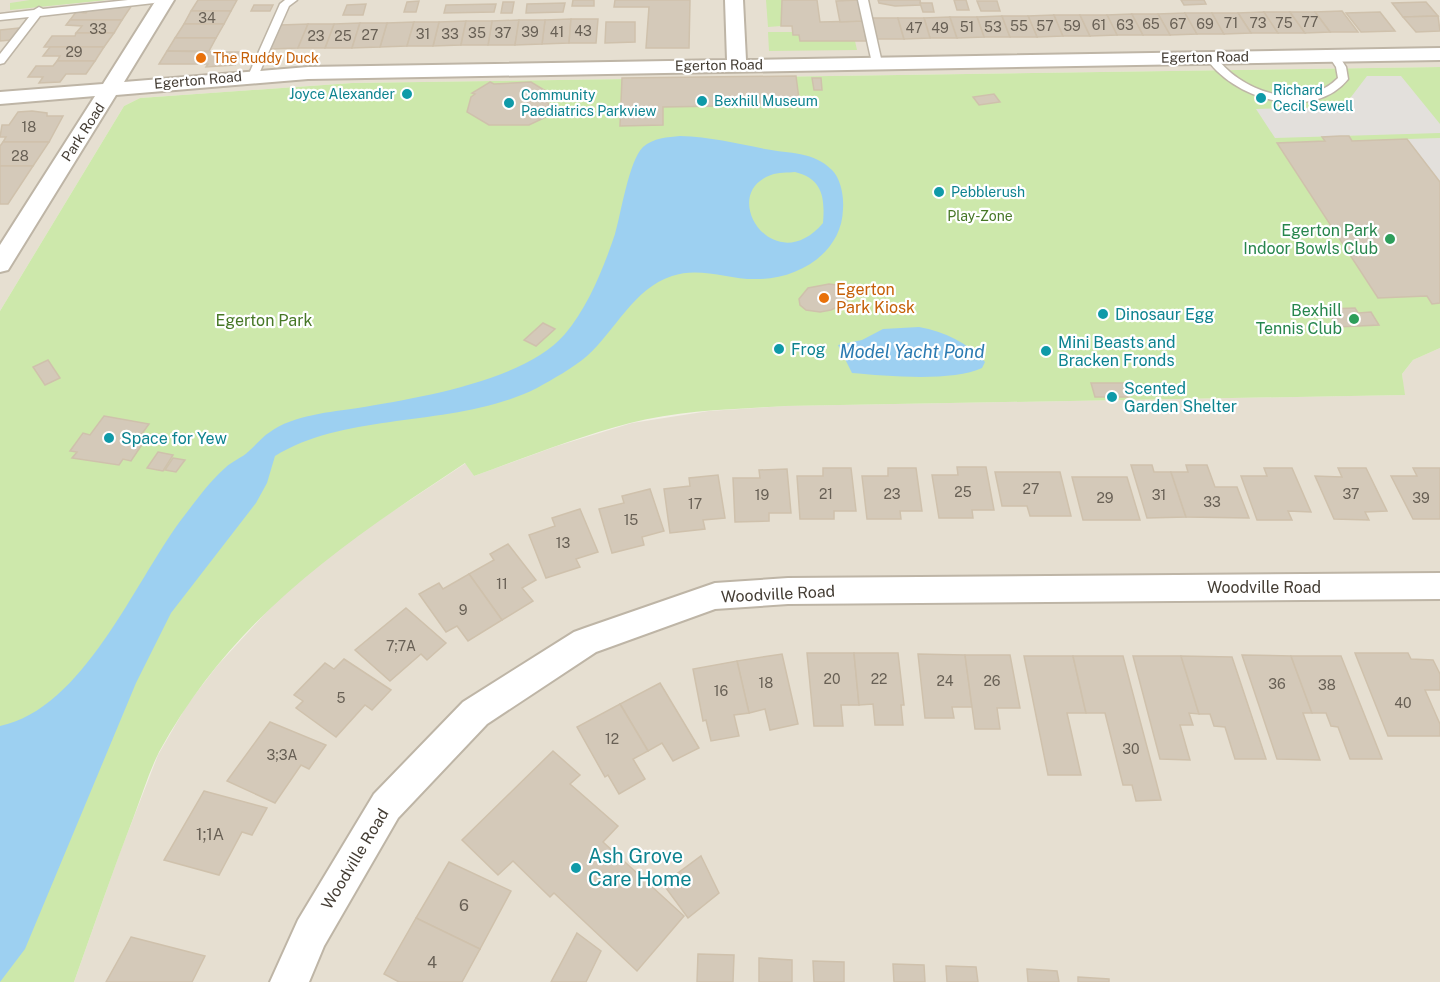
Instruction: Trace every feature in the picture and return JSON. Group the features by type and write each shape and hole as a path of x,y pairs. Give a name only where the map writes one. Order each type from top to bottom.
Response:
{"street":[{"name":"Park Road","path":"0,264 165,0"},
{"path":"734,0 736,65"},
{"name":"Egerton Road","path":"0,98 254,76 736,65 1440,54"},
{"name":"Woodville Road","path":"290,982 311,933 386,806 475,713 585,642 715,596 788,591 1440,586"}],"lane":[{"path":"0,17 39,10 154,0"},
{"path":"254,76 285,4 292,0"},
{"path":"863,0 877,63"},
{"path":"0,61 39,10"},
{"path":"1210,57 1218,69 1232,81 1276,97 1300,99 1322,96 1336,89 1343,79 1341,67 1333,55"}],"shaded area":[{"path":"0,0 1440,0 1440,67 352,83 140,98 124,106 0,311"},
{"path":"1367,76 1401,76 1440,124 1440,133 1275,138 1256,109 1336,107 1334,104 1348,101"},
{"path":"1440,138 1440,182 1407,139"},
{"path":"1440,348 1440,982 74,982 119,855 158,755 187,705 217,666 283,594 357,535 466,463 474,476 557,446 632,423 709,411 785,406 1404,395 1402,374 1413,360"}],"green space":[{"path":"30,0 107,0 10,10 10,3"},
{"path":"766,0 782,0 781,26 768,27"},
{"path":"768,32 792,32 793,35 799,35 800,41 855,41 857,50 769,51"},
{"name":"Egerton Park","path":"1440,67 1440,348 1413,360 1402,374 1405,395 785,406 727,409 668,415 630,423 571,441 474,476 465,463 333,555 256,623 221,661 189,704 152,767 74,982 0,982 0,311 124,106 140,98 352,83"}],"water":[{"path":"680,136 801,154 825,164 835,174 842,194 841,225 835,238 815,260 788,274 773,278 747,279 693,272 672,276 658,282 636,300 587,356 537,388 505,401 472,409 336,432 304,442 275,456 267,483 256,503 171,613 136,683 25,949 0,982 0,726 30,715 57,696 81,670 104,640 163,546 202,493 225,468 264,436 279,426 312,415 410,399 469,385 524,364 547,350 565,334 581,312 594,286 615,234 630,175 638,154 651,142 661,138","holes":["795,172 811,179 820,191 823,223 804,238 787,243 771,238 758,228 751,214 749,199 756,185 777,173"]},
{"name":"Model Yacht Pond","path":"919,327 947,335 963,343 985,362 982,368 937,377 852,373 838,345 862,340 883,329"}],"building":[{"path":"198,0 237,0 231,11 191,11"},
{"path":"573,0 594,0 594,6 572,6"},
{"path":"615,0 690,0 689,48 646,48 649,7 614,7"},
{"path":"782,0 817,0 820,22 863,21 866,41 800,41 799,35 793,35 792,26 781,26"},
{"path":"859,0 863,21 840,22 836,1"},
{"path":"878,0 920,0 921,5 895,6 879,3"},
{"path":"954,0 966,0 969,10 957,10"},
{"path":"1181,0 1204,0 1206,4 1184,5"},
{"path":"419,1 416,12 404,12 407,2"},
{"path":"977,1 997,1 1000,11 981,11"},
{"path":"503,2 514,2 512,13 501,13"},
{"path":"1426,2 1438,16 1403,17 1392,3"},
{"path":"565,3 563,12 526,13 527,4"},
{"path":"920,3 932,3 934,12 923,12"},
{"path":"366,4 363,15 343,15 347,5"},
{"path":"496,4 494,12 444,13 446,5"},
{"path":"132,5 122,20 70,20 76,12 86,13 89,8"},
{"path":"254,5 273,5 270,11 251,11"},
{"path":"191,11 231,11 224,24 184,24"},
{"path":"1342,11 1358,32 1330,32 1315,12"},
{"path":"1264,12 1278,33 1251,33 1238,13"},
{"path":"1264,12 1290,12 1305,33 1278,33"},
{"path":"1290,12 1315,12 1330,32 1305,33"},
{"path":"1380,12 1395,31 1361,32 1346,13"},
{"path":"1185,13 1197,34 1170,35 1158,14"},
{"path":"1185,13 1212,13 1224,34 1197,34"},
{"path":"1212,13 1238,13 1251,33 1224,34"},
{"path":"1132,14 1143,35 1117,35 1107,15"},
{"path":"1132,14 1158,14 1170,35 1143,35"},
{"path":"1054,15 1063,36 1037,37 1028,16"},
{"path":"1054,15 1080,15 1090,36 1063,36"},
{"path":"1080,15 1107,15 1117,35 1090,36"},
{"path":"1002,16 1010,37 984,37 977,17"},
{"path":"1002,16 1028,16 1037,37 1010,37"},
{"path":"1438,16 1440,31 1416,32 1403,17"},
{"path":"950,17 957,38 930,38 924,18"},
{"path":"950,17 977,17 984,37 957,38"},
{"path":"872,18 898,18 904,39 877,39"},
{"path":"898,18 924,18 930,38 904,39"},
{"path":"571,19 569,43 542,44 545,20"},
{"path":"571,19 598,19 596,43 569,43"},
{"path":"70,20 122,20 114,33 76,33 82,26 66,25"},
{"path":"519,20 515,45 488,45 492,21"},
{"path":"519,20 545,20 542,44 515,45"},
{"path":"466,21 461,45 433,46 439,22"},
{"path":"466,21 492,21 488,45 461,45"},
{"path":"414,22 407,46 380,47 387,23"},
{"path":"414,22 439,22 433,46 407,46"},
{"path":"606,22 635,22 635,42 605,43"},
{"path":"360,23 352,48 325,48 334,24"},
{"path":"360,23 387,23 380,47 352,48"},
{"path":"184,24 224,24 216,38 175,38"},
{"path":"308,24 298,48 270,49 280,25"},
{"path":"308,24 334,24 325,48 298,48"},
{"path":"20,28 11,40 0,41 0,30"},
{"path":"76,33 114,33 104,47 44,47 52,36 75,36"},
{"path":"175,38 216,38 209,51 167,51"},
{"path":"50,47 104,47 95,61 57,61 60,56 43,56"},
{"name":"The Ruddy Duck","path":"167,51 242,52 235,65 206,67 208,64 159,64"},
{"path":"57,61 95,61 86,74 66,74 60,82 39,83 43,77 28,77 36,66 53,66"},
{"name":"Bexhill Museum","path":"796,76 799,99 784,99 784,105 663,107 663,125 620,126 622,78"},
{"path":"812,78 821,78 822,90 814,90"},
{"name":"Community Paediatrics Parkview","path":"490,82 494,84 531,82 549,93 548,113 546,114 548,116 529,125 489,125 467,112 471,97 475,94 472,93"},
{"path":"994,94 1000,102 979,105 973,97"},
{"path":"18,112 47,113 47,116 63,116 49,142 3,142 6,137 0,137 2,125 9,125"},
{"name":"Egerton Park Indoor Bowls Club","path":"1349,136 1352,141 1407,139 1440,182 1440,303 1432,304 1427,296 1378,298 1277,143 1325,141 1322,137"},
{"path":"3,142 49,142 33,166 0,166 0,146"},
{"path":"0,166 33,166 8,204 0,204"},
{"name":"Egerton Park Kiosk","path":"829,284 837,285 848,292 847,302 831,310 820,312 806,310 800,305 799,299 808,288"},
{"name":"Bexhill Tennis Club","path":"1355,308 1358,313 1371,312 1379,325 1337,327 1327,309"},
{"path":"543,323 555,329 536,346 524,340"},
{"path":"48,360 60,378 45,385 33,367"},
{"path":"1091,383 1124,383 1129,397 1095,397"},
{"name":"Space for Yew","path":"104,416 149,424 136,442 143,443 131,461 123,459 119,465 72,458 77,452 70,451 83,433 90,435"},
{"path":"158,452 173,455 163,471 147,468"},
{"path":"173,458 185,460 176,472 165,470"},
{"path":"1131,465 1152,465 1154,472 1171,472 1186,517 1147,518"},
{"path":"1186,465 1207,465 1215,487 1237,487 1249,518 1186,517 1171,472 1188,472"},
{"path":"957,467 986,467 994,510 972,510 973,518 939,518 932,475 958,475"},
{"path":"823,468 851,468 856,511 834,511 834,519 800,519 797,476 823,476"},
{"path":"888,468 916,468 922,511 900,511 901,519 867,519 862,476 888,476"},
{"path":"1264,468 1292,468 1311,512 1288,511 1292,520 1257,520 1241,476 1267,476"},
{"path":"1338,468 1366,468 1387,511 1365,512 1369,520 1334,519 1315,476 1342,477"},
{"path":"1413,468 1440,468 1440,519 1413,519 1391,476 1417,476"},
{"path":"787,469 791,513 769,513 769,521 735,522 733,478 760,478 759,470"},
{"path":"995,472 1060,472 1071,516 1030,516 1027,506 1002,506"},
{"path":"718,475 725,518 703,520 705,529 670,533 664,489 690,486 689,478"},
{"path":"1072,477 1127,477 1140,520 1083,520"},
{"path":"650,489 664,531 642,537 644,545 612,553 599,509 624,503 622,496"},
{"path":"580,509 598,552 576,559 580,567 546,578 529,535 555,526 552,518"},
{"path":"508,544 536,580 522,588 533,601 502,620 469,574 494,560 490,554"},
{"path":"469,574 502,620 468,641 457,626 446,632 419,594 439,583 443,589"},
{"path":"406,608 446,643 427,660 421,654 390,681 355,650"},
{"path":"807,653 854,653 859,705 841,705 843,726 814,726"},
{"path":"854,653 898,653 904,705 901,705 903,725 875,725 873,704 859,705"},
{"path":"1355,653 1408,653 1411,659 1433,660 1440,674 1440,690 1425,690 1440,724 1440,736 1388,736"},
{"path":"782,654 798,724 770,730 765,709 749,713 737,661"},
{"path":"918,654 965,655 972,707 952,707 954,718 925,718"},
{"path":"965,655 1010,655 1020,708 997,708 1000,729 975,729"},
{"path":"1242,655 1291,656 1312,713 1303,713 1320,760 1277,759"},
{"path":"1024,656 1073,656 1086,713 1067,713 1081,775 1048,775"},
{"path":"1073,656 1123,656 1161,800 1136,801 1132,785 1123,785 1105,713 1086,713"},
{"path":"1133,656 1181,656 1199,714 1189,713 1193,725 1180,725 1190,760 1160,759"},
{"path":"1181,656 1232,657 1266,759 1235,759 1225,727 1214,726 1210,714 1199,714"},
{"path":"1291,656 1341,656 1382,759 1350,759 1338,727 1331,726 1326,713 1312,713"},
{"path":"344,659 391,690 372,710 365,705 336,737 296,708 303,701 294,695 325,663 334,669"},
{"path":"737,661 749,713 734,715 739,736 711,741 706,720 703,721 693,669"},
{"path":"660,683 699,748 673,761 662,743 648,751 620,704"},
{"path":"620,704 648,751 633,759 645,779 619,794 608,775 605,777 577,727"},
{"path":"270,722 326,745 309,769 301,765 275,803 227,781"},
{"name":"Ash Grove Care Home","path":"553,751 580,775 570,784 618,826 603,842 684,916 637,971 554,893 550,897 513,861 498,875 462,840"},
{"path":"204,791 267,808 252,835 242,832 219,875 164,860"},
{"path":"701,856 719,893 688,918 663,884"},
{"path":"449,862 511,891 480,949 416,918"},
{"path":"416,918 480,949 462,982 399,982 384,974"},
{"path":"577,933 601,951 586,982 551,982"},
{"path":"131,937 205,956 192,982 106,982"},
{"path":"698,954 734,955 733,982 697,982"},
{"path":"759,958 792,960 792,982 759,982"},
{"path":"813,961 844,962 844,982 814,982"},
{"path":"893,964 924,965 925,982 894,982"},
{"path":"946,966 976,967 978,982 947,982"},
{"path":"1027,969 1057,971 1059,982 1028,982"},
{"path":"1078,977 1109,979 1109,982 1078,982"}],"place":[{"name":"The Ruddy Duck","path":"201,58"},
{"name":"Joyce Alexander","path":"407,94"},
{"name":"Richard Cecil Sewell","path":"1261,98"},
{"name":"Bexhill Museum","path":"702,101"},
{"name":"Community Paediatrics Parkview","path":"509,103"},
{"name":"Pebblerush","path":"939,192"},
{"name":"Egerton Park Indoor Bowls Club","path":"1390,239"},
{"name":"Egerton Park Kiosk","path":"824,298"},
{"name":"Dinosaur Egg","path":"1103,314"},
{"name":"Bexhill Tennis Club","path":"1354,319"},
{"name":"Frog","path":"779,349"},
{"name":"Mini Beasts and Bracken Fronds","path":"1046,351"},
{"name":"Scented Garden Shelter","path":"1112,397"},
{"name":"Space for Yew","path":"109,438"},
{"name":"Ash Grove Care Home","path":"576,868"}],"park label":[{"name":"Play-Zone","path":"980,216"}]}
